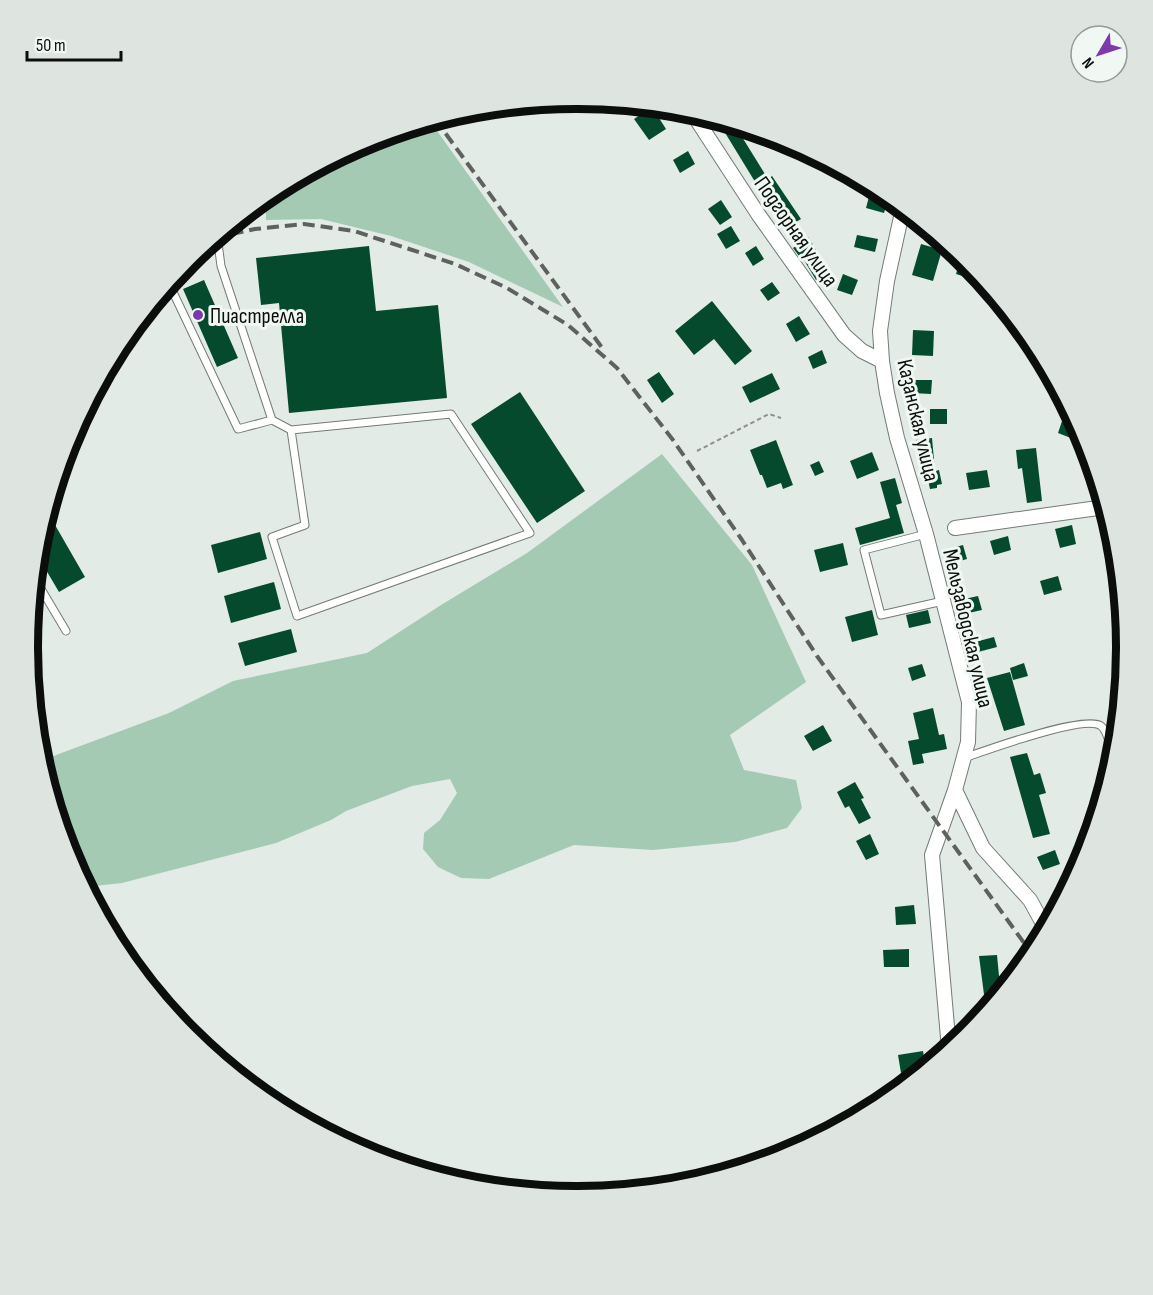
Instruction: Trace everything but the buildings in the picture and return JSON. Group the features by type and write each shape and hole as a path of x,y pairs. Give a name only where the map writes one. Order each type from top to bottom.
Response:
{"street":[{"name":"Подгорная улица","path":"699,123 758,214 844,335 862,351 882,361"},
{"name":"Казанская улица","path":"901,217 887,281 880,331 882,361 886,393 897,438 926,534"},
{"path":"955,528 1097,508"},
{"name":"Мельзаводская улица","path":"926,534 969,702 968,742 955,790 932,855 948,1038"},
{"path":"955,790 983,848 1030,900 1041,920"}],"lane":[{"path":"218,245 221,266 272,420"},
{"path":"172,291 238,429 272,420 291,430 451,414 530,533 297,616 272,537 305,525 291,430"},
{"path":"926,534 864,550 881,615 943,601"},
{"path":"41,589 66,631"},
{"path":"963,759 999,745 1071,725 1089,723 1101,725 1107,740"}],"path":[{"path":"697,451 769,414 781,418"}],"green space":[{"path":"435,128 563,307 469,262 391,236 321,219 266,220 266,207 338,164 403,137"},
{"path":"662,454 752,565 806,682 730,735 744,770 796,780 802,808 787,828 735,842 653,850 574,845 489,879 461,878 438,867 423,849 424,833 440,820 457,793 450,779 412,786 346,811 331,820 276,843 122,883 93,886 66,821 49,758 169,713 233,681 367,653 527,553"}],"railway":[{"path":"440,126 603,349"},
{"path":"230,234 255,229 304,224 354,231 455,264 507,288 568,325 617,368 673,440 742,540 817,656 1026,946"}],"place":[{"name":"Пиастрелла","path":"198,315"}]}
